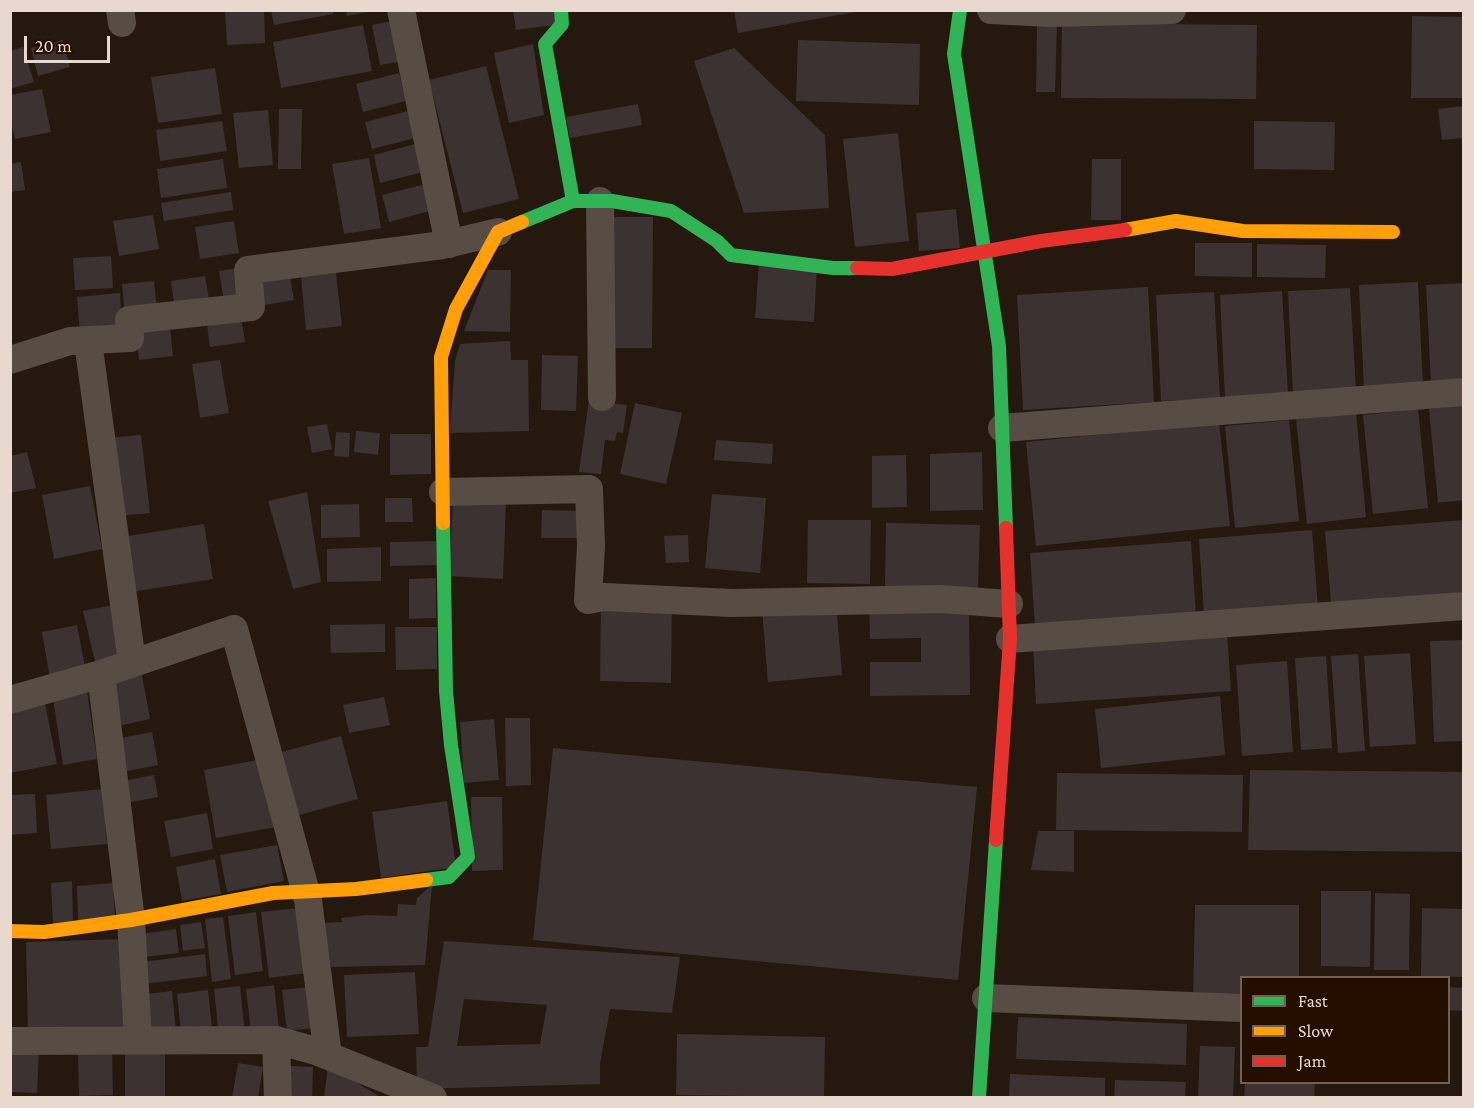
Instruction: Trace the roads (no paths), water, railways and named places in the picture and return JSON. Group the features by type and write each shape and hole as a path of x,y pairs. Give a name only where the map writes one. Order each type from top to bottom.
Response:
{"street":[{"path":"400,10 449,244"},
{"path":"561,10 562,24 545,44 586,201 602,397"},
{"path":"960,10 954,54 999,346 1010,639 979,1098"},
{"path":"991,10 1051,13 1172,10"},
{"path":"10,360 70,341 88,342 130,338 129,320 251,307 248,270 449,244 498,232 586,201 671,211 717,241 731,255 833,268 892,269 984,251 1176,221 1243,231 1393,232"},
{"path":"10,931 44,932 131,920 305,890 356,889 449,878 468,857 451,745 446,691 441,357 456,309 498,232"},
{"path":"88,342 132,662"},
{"path":"1002,428 1464,392"},
{"path":"443,492 589,489 591,546 588,600 604,597 732,603 940,599 1009,604"},
{"path":"1010,639 1464,606"},
{"path":"10,700 101,674 234,629 305,890 328,1056"},
{"path":"101,674 131,920 138,1040"},
{"path":"986,998 1240,1008"},
{"path":"276,1040 278,1098"},
{"path":"10,1041 276,1040 328,1056 440,1098"}]}
